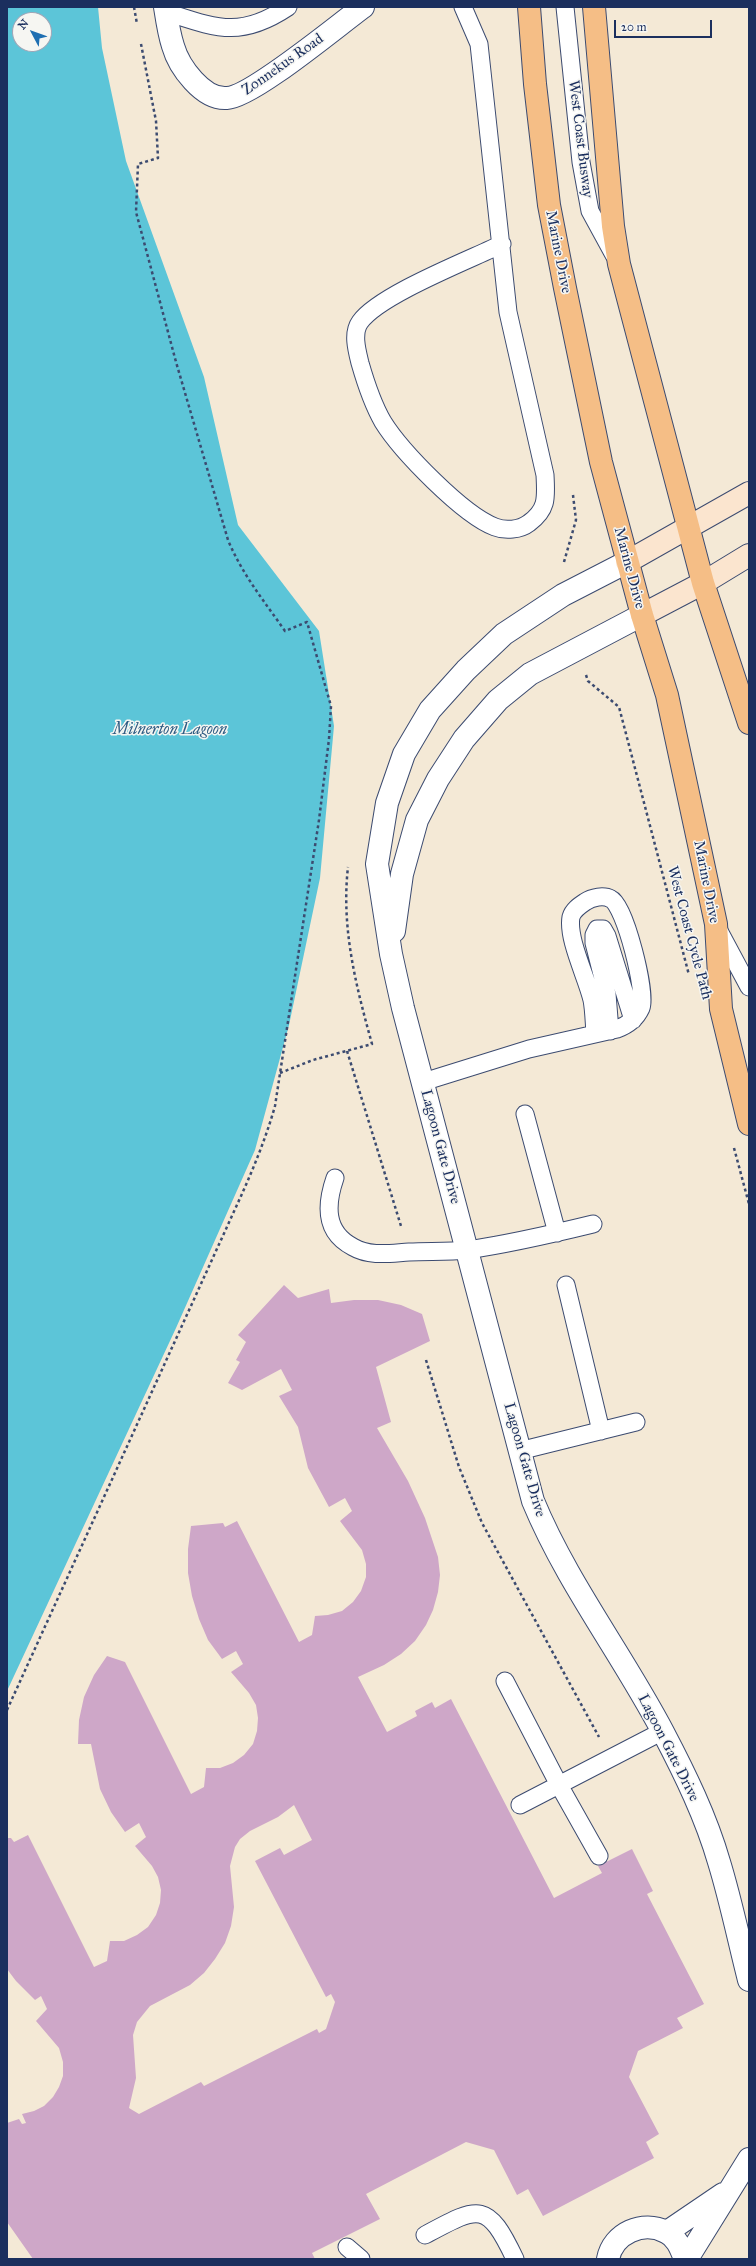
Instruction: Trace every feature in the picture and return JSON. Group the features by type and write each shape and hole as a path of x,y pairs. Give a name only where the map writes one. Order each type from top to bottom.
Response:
{"main road":[{"name":"Marine Drive","path":"529,7 535,84 549,204 601,462 642,615 667,695 716,924 721,1009 749,1124"},
{"path":"594,7 613,226 619,264 703,583 749,723"},
{"name":"Lagoon Gate Drive","path":"627,562 749,493"},
{"name":"Lagoon Gate Drive","path":"642,615 703,583 749,555"}],"street":[{"name":"Zonnekus Road","path":"165,9 173,46 182,66 198,84 212,95 226,98 239,96 252,89 363,7"},
{"name":"Lagoon Gate Drive","path":"627,562 563,595 504,634 466,670 430,710 404,754 388,803 376,864 391,954 533,1501 544,1528 663,1731 708,1829 719,1862 749,1980"},
{"name":"Lagoon Gate Drive","path":"391,954 402,874 417,820 438,779 464,739 498,700 530,674 642,615"},
{"path":"686,2259 728,2190 742,2172 749,2159"},
{"path":"667,2232 728,2190"},
{"path":"607,2258 617,2240 632,2229 650,2226 667,2232 680,2244 686,2259"}],"lane":[{"path":"165,9 213,28 228,29 244,28 261,22 288,7"},
{"path":"463,7 479,44 502,244 508,312 545,475 546,498 540,515 526,526 508,530 494,527 464,507 413,460 384,423 371,400 355,344 358,323 371,309 391,297 502,244"},
{"name":"West Coast Busway","path":"565,7 581,162 590,211 619,264"},
{"path":"423,1082 529,1049 603,1032 627,1026 633,1020 642,1007 642,988 626,924 618,905 612,899 599,897 587,900 575,909 571,917 571,929 603,1032"},
{"path":"716,924 749,987"},
{"path":"603,1032 609,1001 594,943 594,935 597,930 602,929 607,936 633,1020"},
{"path":"525,1114 557,1233"},
{"path":"335,1178 328,1198 328,1214 334,1229 351,1247 373,1254 467,1250 557,1233 593,1224"},
{"path":"566,1285 601,1431"},
{"path":"519,1451 636,1422"},
{"path":"505,1681 559,1785 599,1856"},
{"path":"520,1805 663,1731"},
{"path":"425,2235 459,2217 473,2214 486,2214 496,2223 515,2259"},
{"path":"347,2247 361,2259"}],"path":[{"path":"134,7 138,30"},
{"path":"7,1710 231,1218 270,1126 275,1106 319,820 329,739 331,706 307,622 285,631 247,579 228,540 141,233 136,212 138,164 158,158 156,121 140,37"},
{"path":"564,565 576,520"},
{"name":"West Coast Cycle Path","path":"588,681 619,707 691,982"},
{"path":"347,1051 408,1252"},
{"path":"733,1143 749,1204"},
{"path":"426,1360 459,1467 482,1523 611,1758"}],"water":[{"name":"Milnerton Lagoon","path":"7,7 98,7 102,48 126,161 204,377 238,525 319,631 334,726 320,878 289,1025 255,1150 176,1328 7,1691"}],"building":[{"path":"284,1285 298,1298 329,1289 331,1303 354,1300 378,1300 401,1305 422,1314 430,1341 376,1367 391,1422 377,1428 408,1481 425,1518 438,1557 440,1575 438,1592 433,1610 426,1625 415,1641 401,1654 384,1665 358,1677 387,1732 417,1716 415,1711 432,1702 435,1708 451,1699 554,1898 602,1873 598,1866 632,1849 653,1891 647,1894 704,2004 677,2018 683,2028 638,2051 629,2077 659,2134 646,2142 654,2158 543,2216 528,2189 517,2195 494,2150 466,2142 366,2194 380,2219 312,2253 315,2259 33,2259 7,2222 7,2123 19,2119 22,2124 26,2123 22,2114 34,2111 44,2106 53,2097 63,2076 63,2062 59,2048 36,2021 47,2009 41,1996 35,2000 16,1981 7,1969 7,1838 11,1838 14,1842 28,1835 94,1967 107,1961 110,1941 124,1941 137,1935 148,1927 156,1915 160,1903 161,1890 158,1877 152,1866 135,1846 146,1837 139,1823 125,1832 111,1812 100,1789 91,1744 78,1744 79,1720 84,1697 94,1675 107,1656 125,1662 191,1794 204,1787 206,1768 220,1768 233,1763 244,1755 253,1744 257,1731 258,1718 256,1705 249,1693 231,1672 243,1664 236,1651 222,1659 208,1640 199,1619 192,1596 188,1573 188,1549 191,1526 223,1523 225,1527 237,1521 299,1642 312,1635 315,1616 328,1615 342,1611 353,1602 361,1591 366,1577 366,1564 362,1550 340,1521 352,1511 345,1498 329,1507 308,1468 298,1427 279,1396 292,1390 281,1369 242,1390 228,1383 240,1362 236,1360 246,1342 238,1335","holes":["294,1805 312,1840 284,1855 280,1848 255,1861 326,1997 331,1994 335,2002 326,2029 319,2033 317,2029 204,2086 201,2082 139,2114 129,2108 136,2078 133,2035 137,2022 150,2006 190,1985 204,1973 225,1943 231,1926 234,1907 230,1866 235,1847 240,1839 250,1831 278,1817"]}]}
